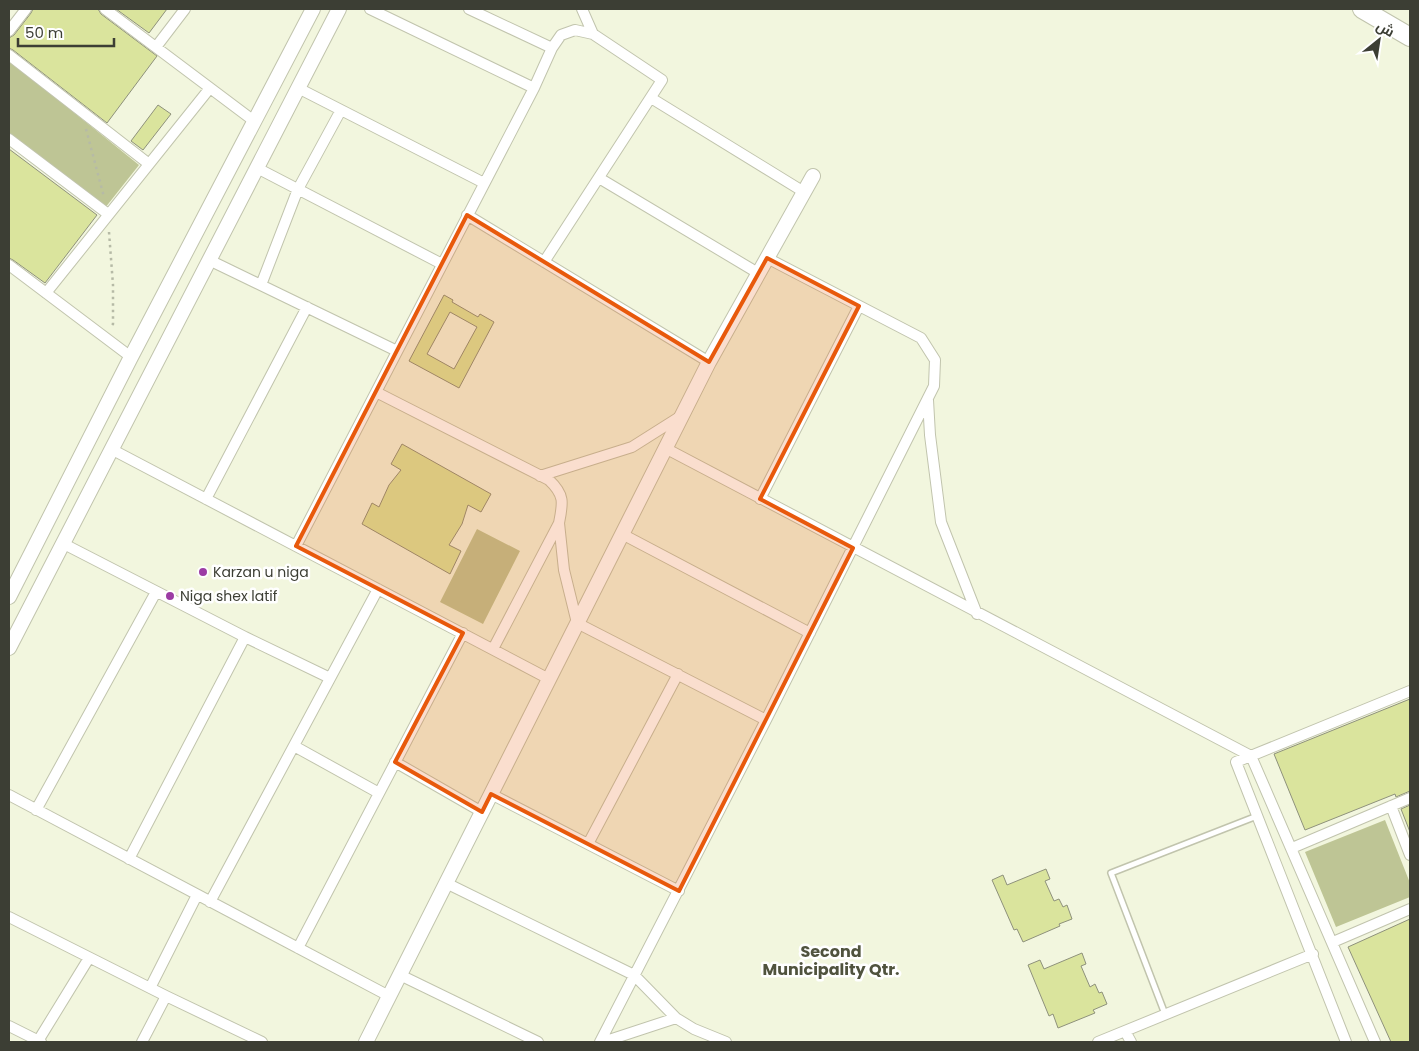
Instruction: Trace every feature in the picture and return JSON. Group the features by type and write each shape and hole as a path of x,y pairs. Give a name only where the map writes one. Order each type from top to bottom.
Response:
{"highway":[{"path":"1362,9 1410,37"}],"main road":[{"path":"9,597 313,9"},
{"path":"9,648 339,9"},
{"path":"366,1042 709,362 813,176"},
{"path":"67,483 73,492 83,495 88,493"},
{"path":"46,524 55,522 60,524 65,531 64,539"}],"street":[{"path":"9,31 26,9"},
{"path":"104,9 254,121"},
{"path":"156,47 184,9"},
{"path":"370,9 534,88"},
{"path":"469,9 552,48"},
{"path":"582,9 593,34"},
{"path":"296,546 534,88 552,48 561,36 575,30 593,34 662,80 544,262"},
{"path":"9,55 149,164"},
{"path":"46,293 210,88"},
{"path":"298,88 484,183"},
{"path":"651,98 804,192"},
{"path":"261,285 298,189 341,110"},
{"path":"9,139 108,214"},
{"path":"257,168 442,264"},
{"path":"599,178 758,273"},
{"path":"467,216 709,362"},
{"path":"601,1042 934,386 935,360 921,338 767,258"},
{"path":"209,260 397,351"},
{"path":"9,265 131,358"},
{"path":"760,499 859,306"},
{"path":"206,499 307,307"},
{"path":"376,392 540,476 559,490 563,505 558,523 494,649"},
{"path":"928,400 930,435 941,522 978,614"},
{"path":"540,476 632,447 682,416"},
{"path":"665,448 1251,756 1375,1042"},
{"path":"111,449 549,679"},
{"path":"558,523 564,570 577,622 766,720"},
{"path":"622,534 810,633"},
{"path":"64,539 156,592 330,678"},
{"path":"210,902 378,588"},
{"path":"36,810 156,592"},
{"path":"298,948 463,633"},
{"path":"129,859 245,636"},
{"path":"588,844 678,674"},
{"path":"1346,1042 1236,762 1410,691"},
{"path":"294,746 379,793"},
{"path":"395,762 482,812"},
{"path":"491,794 679,891"},
{"path":"9,796 389,996"},
{"path":"1292,848 1410,798"},
{"path":"1390,806 1410,855"},
{"path":"446,883 634,976 676,1018 694,1029 726,1042"},
{"path":"150,988 197,895"},
{"path":"1333,942 1410,909"},
{"path":"9,917 255,1040"},
{"path":"1098,1042 1313,954"},
{"path":"9,1026 40,1042 89,958"},
{"path":"400,975 538,1042"},
{"path":"142,1042 166,996"},
{"path":"601,1042 623,1039 676,1018"},
{"path":"1125,1031 1131,1042"}],"lane":[{"path":"1166,1014 1110,873 1258,816"}],"path":[{"path":"81,110 108,214 113,285 113,324 104,337"}],"highlighted area":[{"path":"467,215 709,362 767,258 859,306 760,499 853,548 679,891 491,794 482,812 395,762 463,633 296,546"}],"green space":[{"path":"9,60 139,165 105,208 9,141"},
{"path":"477,529 520,551 483,624 440,602"},
{"path":"1385,820 1410,883 1410,897 1336,927 1305,852"}],"building":[{"path":"33,9 98,9 101,14 157,56 107,123 9,48 9,38 14,35"},
{"path":"116,9 167,9 149,33"},
{"path":"158,105 171,114 143,150 131,141"},
{"path":"9,149 97,215 45,283 9,258"},
{"path":"444,295 453,300 452,302 478,317 480,314 494,322 459,388 409,361","holes":["450,312 477,327 454,369 427,354"]},
{"path":"402,444 491,494 481,512 468,505 462,524 449,545 461,551 450,574 362,524 372,503 379,507 389,485 401,470 391,464"},
{"path":"1410,699 1410,791 1396,797 1395,794 1305,830 1274,754"},
{"path":"1410,805 1410,832 1401,809"},
{"path":"1046,869 1050,879 1045,881 1054,901 1059,899 1063,907 1067,905 1072,919 1023,942 1017,929 1014,930 992,880 1003,875 1007,885"},
{"path":"1410,919 1410,1042 1391,1042 1348,947"},
{"path":"1082,953 1086,964 1081,966 1090,987 1095,984 1099,993 1102,992 1107,1004 1093,1010 1095,1013 1058,1028 1053,1014 1049,1016 1028,965 1040,960 1044,969"}],"place":[{"name":"Karzan u niga","path":"203,572"},
{"name":"Niga shex latif","path":"170,596"}],"district":[{"name":"Second Municipality Qtr.","path":"831,960"}]}
